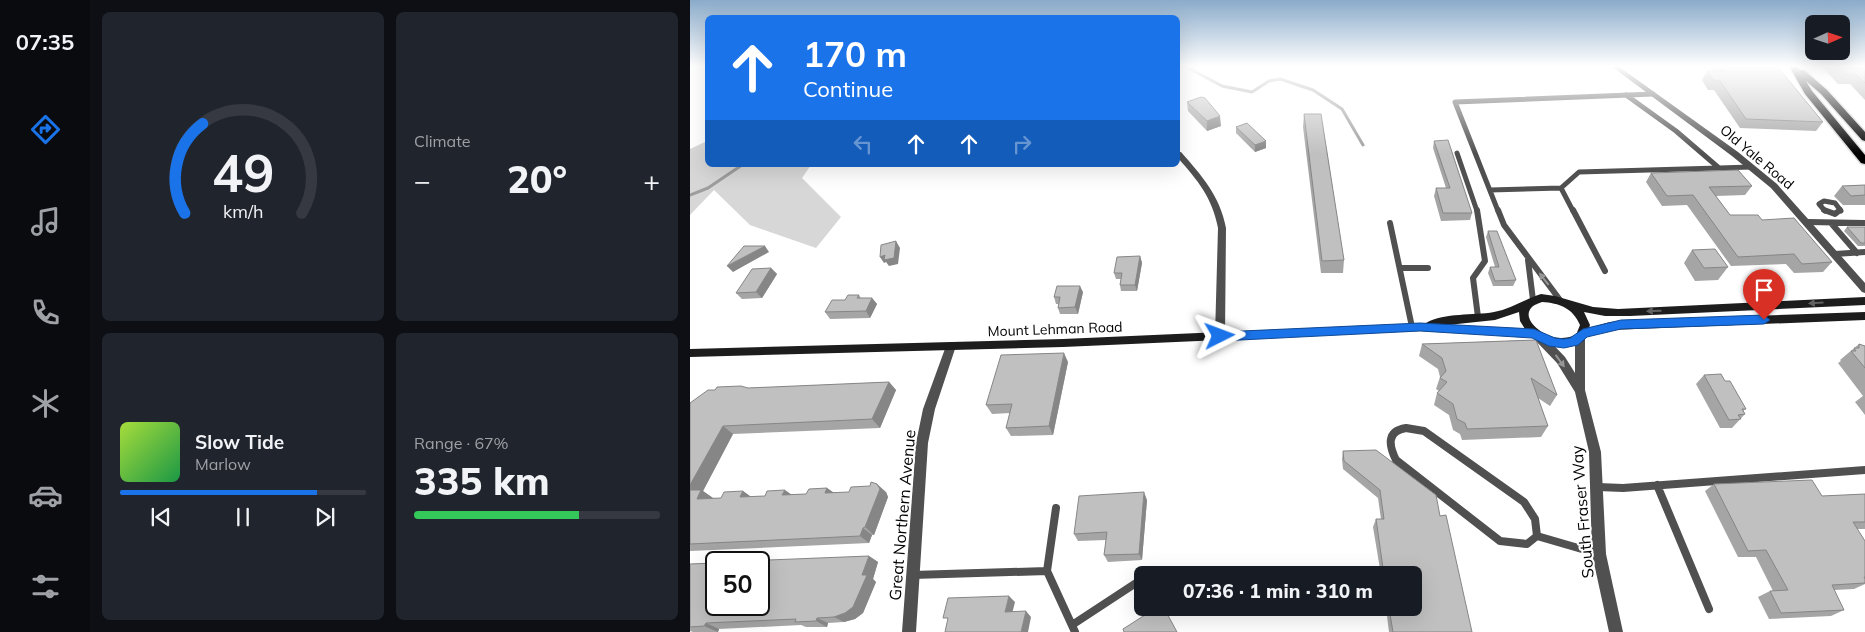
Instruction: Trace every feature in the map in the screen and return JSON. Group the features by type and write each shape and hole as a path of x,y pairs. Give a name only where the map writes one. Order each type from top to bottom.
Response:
{"main road":[{"path":"1811,95 1865,161"},
{"path":"1827,95 1865,138"},
{"path":"1865,301 1725,309 1613,312 1587,310 1565,302 1541,298 1530,302 1524,318 1536,334 1553,343 1564,344 1610,326 1865,316"},
{"name":"Mount Lehman Road","path":"1416,327 1499,314 1530,302"},
{"path":"1565,302 1582,317 1585,325 1582,336"},
{"name":"Mount Lehman Road","path":"690,353 951,346 1416,327 1536,334"}],"street":[{"name":"Old Yale Road","path":"1655,95 1774,186 1808,222 1865,289"},
{"path":"1180,156 1208,187 1220,214 1222,228 1220,336"},
{"name":"South Fraser Way","path":"1536,334 1560,360 1580,390"},
{"name":"South Fraser Way","path":"1582,336 1580,390 1595,452 1598,486 1599,554 1616,632"},
{"name":"Great Northern Avenue","path":"909,632 922,443 929,409 951,346"}],"lane":[{"path":"1565,302 1528,259 1504,225 1455,102 1614,95"},
{"path":"1627,95 1676,131 1719,168"},
{"path":"1457,153 1476,206 1485,261 1474,278 1474,299 1478,317"},
{"path":"1490,190 1561,188 1579,172 1751,167"},
{"path":"1561,188 1605,271"},
{"path":"1839,201 1821,201 1819,204 1840,223"},
{"path":"1828,212 1838,214 1841,211 1838,205 1831,202"},
{"path":"1808,222 1865,224"},
{"path":"1390,223 1416,327"},
{"path":"1831,223 1858,253"},
{"path":"1849,223 1855,230"},
{"path":"1835,254 1865,252"},
{"path":"1528,259 1530,302"},
{"path":"1400,268 1428,268"},
{"path":"1406,426 1424,431 1495,481 1532,510 1537,522 1537,536 1527,544 1500,541 1396,460 1389,446 1393,433 1397,429 1406,426"},
{"path":"1598,486 1658,485 1865,470"},
{"path":"1658,485 1709,609"},
{"path":"1056,508 1047,571 1074,628 1134,584"},
{"path":"1537,536 1599,554"},
{"path":"913,575 1047,571"}],"shaded area":[{"path":"705,142 705,167 810,167 802,178 841,217 816,248 750,225 714,190 690,215 690,149"}],"building":[{"path":"1730,95 1801,95 1823,122 1746,119"},
{"path":"1201,97 1205,98 1220,116 1207,121 1187,102"},
{"path":"1304,114 1321,114 1344,260 1322,261"},
{"path":"1247,123 1266,141 1255,145 1236,127"},
{"path":"1448,140 1472,213 1443,213 1436,188 1450,188 1434,141"},
{"path":"1738,170 1752,186 1709,187 1730,215 1758,215 1762,220 1794,218 1832,262 1802,264 1794,254 1738,257 1693,195 1667,196 1651,173"},
{"path":"1865,185 1865,195 1851,196 1842,186"},
{"path":"1847,227 1865,227 1865,243 1861,243"},
{"path":"1488,231 1497,231 1516,280 1495,281 1490,267 1499,267"},
{"path":"896,241 894,258 884,260 885,255 880,257 881,245"},
{"path":"744,246 765,246 727,266"},
{"path":"1715,249 1728,267 1704,268 1692,250"},
{"path":"1140,256 1135,285 1120,285 1122,273 1114,273 1117,257"},
{"path":"771,268 756,292 736,293 752,269"},
{"path":"1057,286 1080,286 1075,307 1058,308 1060,297 1054,297"},
{"path":"848,295 859,295 857,298 872,298 866,311 825,312 832,300 845,300"},
{"path":"1536,340 1557,395 1531,378 1548,426 1467,429 1465,423 1457,419 1453,404 1437,393 1447,382 1440,378 1446,371 1442,358 1422,344"},
{"path":"1859,344 1865,346 1865,368 1851,351 1856,351 1854,348 1859,348"},
{"path":"1064,353 1049,426 1006,428 1012,404 986,405 1001,355"},
{"path":"1721,374 1725,381 1730,381 1746,409 1742,409 1745,414 1738,415 1741,419 1729,420 1704,375"},
{"path":"889,382 872,419 723,426 690,485 690,403 708,390 715,390 717,387 741,386 748,388"},
{"path":"1376,450 1436,495 1440,516 1446,515 1472,632 1393,632 1390,616 1422,616 1422,566 1383,566 1376,519 1384,519 1380,490 1344,461 1343,451"},
{"path":"1812,480 1822,496 1865,494 1865,522 1853,522 1865,541 1865,583 1832,585 1844,610 1781,613 1770,591 1788,590 1766,550 1748,551 1714,484"},
{"path":"871,482 877,484 880,489 860,536 690,544 690,490 701,490 697,499 721,498 724,492 743,491 740,497 765,496 767,491 785,490 782,495 806,494 809,489 827,488 825,493 849,492 851,487 870,486"},
{"path":"1144,492 1139,554 1104,555 1107,532 1074,534 1079,496"},
{"path":"869,556 862,575 867,575 853,607 845,613 834,617 817,618 816,621 795,622 796,619 706,623 704,626 690,627 690,564 705,563 705,616 770,616 770,560"},
{"path":"1009,596 1005,612 1026,611 1021,632 945,632 948,618 943,618 948,598"},
{"path":"1143,616 1168,616 1177,632 1124,632 1123,629"}],"waterway":[{"path":"1321,95 1342,109 1363,145"},
{"path":"690,195 708,188 739,167"}],"route":[{"path":"1220,336 1420,327 1534,333 1553,343 1564,344 1574,342 1583,334 1621,325 1764,320"}]}
